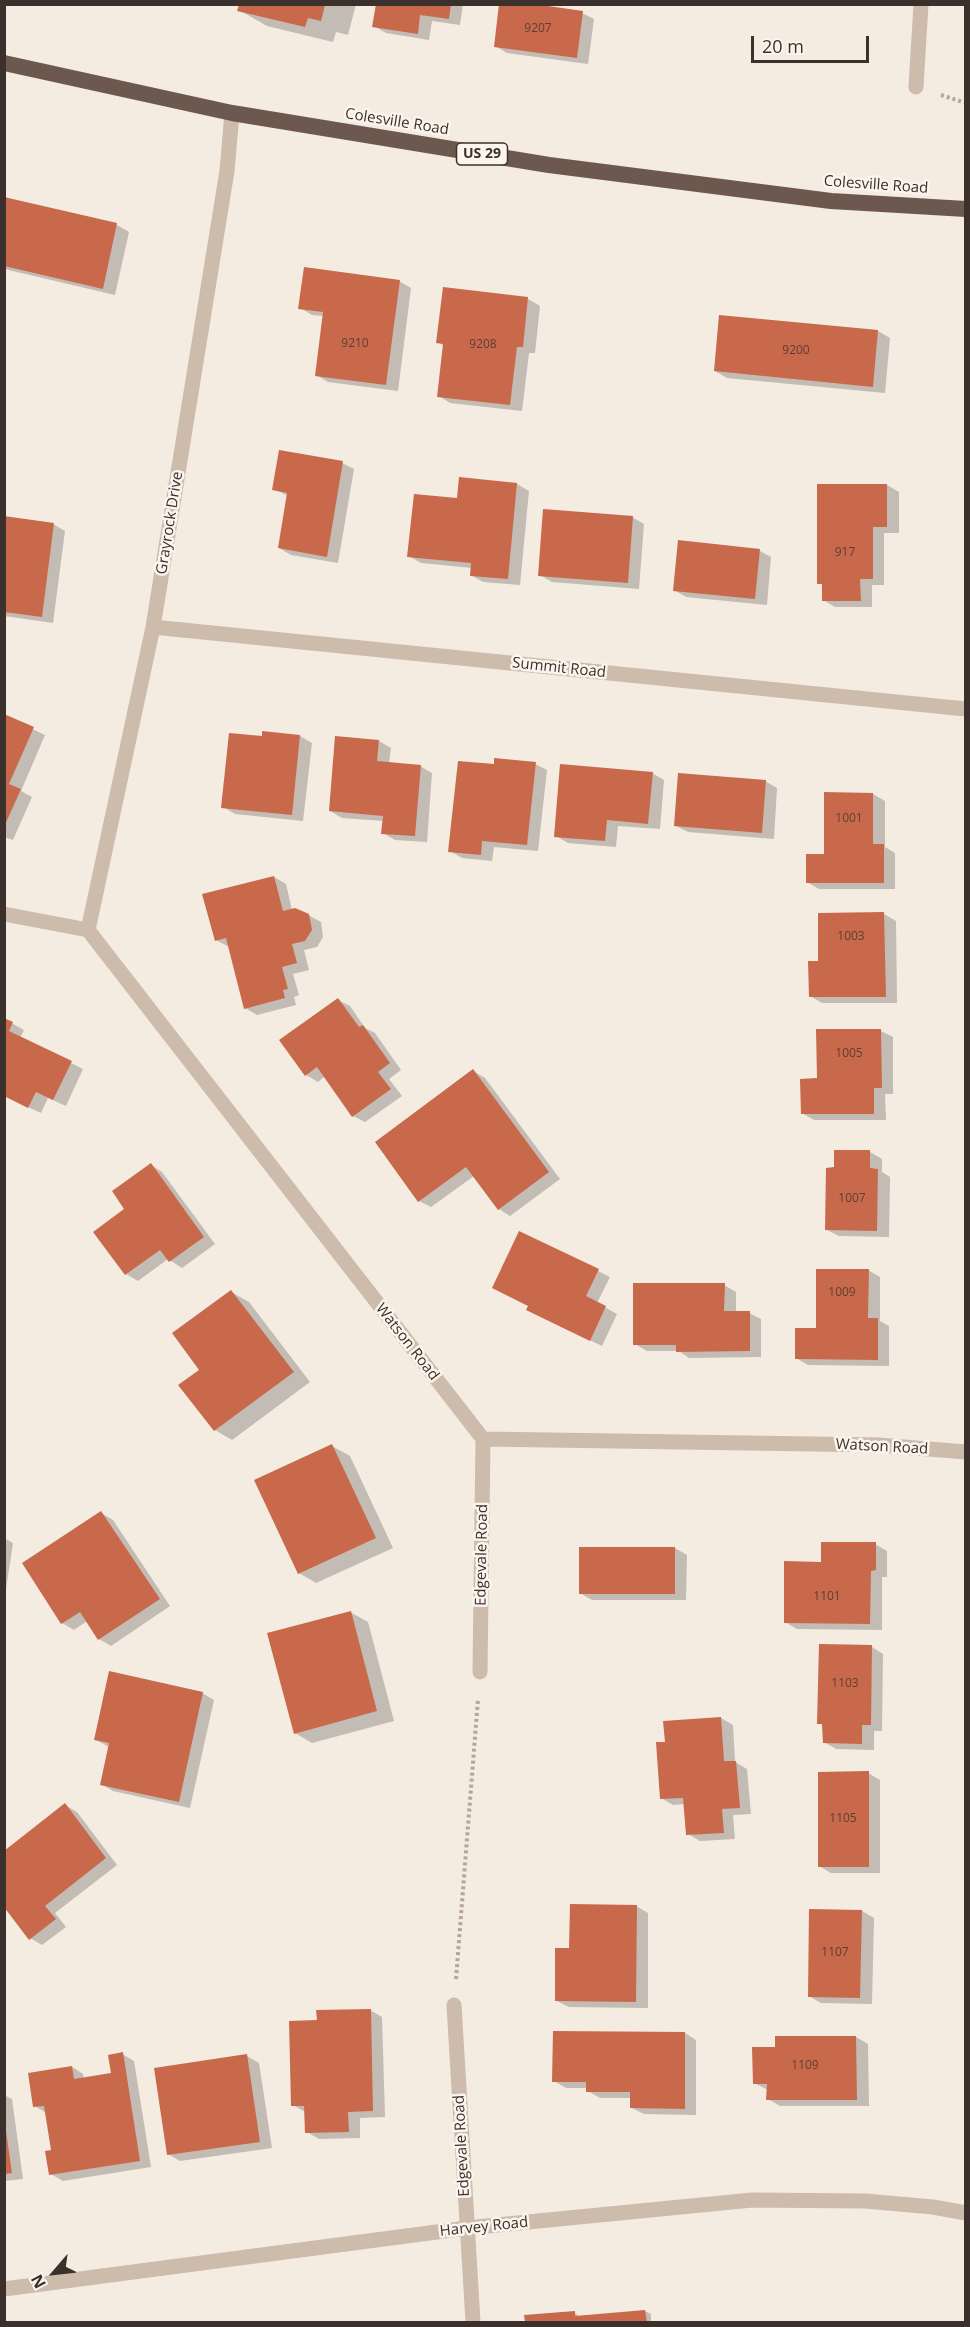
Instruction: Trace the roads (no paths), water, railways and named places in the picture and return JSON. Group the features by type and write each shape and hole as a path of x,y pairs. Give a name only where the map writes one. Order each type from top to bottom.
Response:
{"highway":[{"name":"Colesville Road","path":"4,63 232,112 549,165 831,201 966,209"}],"street":[{"path":"916,87 921,4"},
{"name":"Grayrock Drive","path":"88,930 153,627 227,171 232,112"},
{"name":"Summit Road","path":"153,627 966,709"},
{"path":"4,914 88,930"},
{"name":"Watson Road","path":"88,930 483,1439 879,1445 966,1452"},
{"name":"Edgevale Road","path":"480,1672 483,1439"},
{"name":"Edgevale Road","path":"454,2005 474,2322"},
{"name":"Harvey Road","path":"4,2289 467,2228 752,2200 865,2201 933,2207 966,2213"}]}
